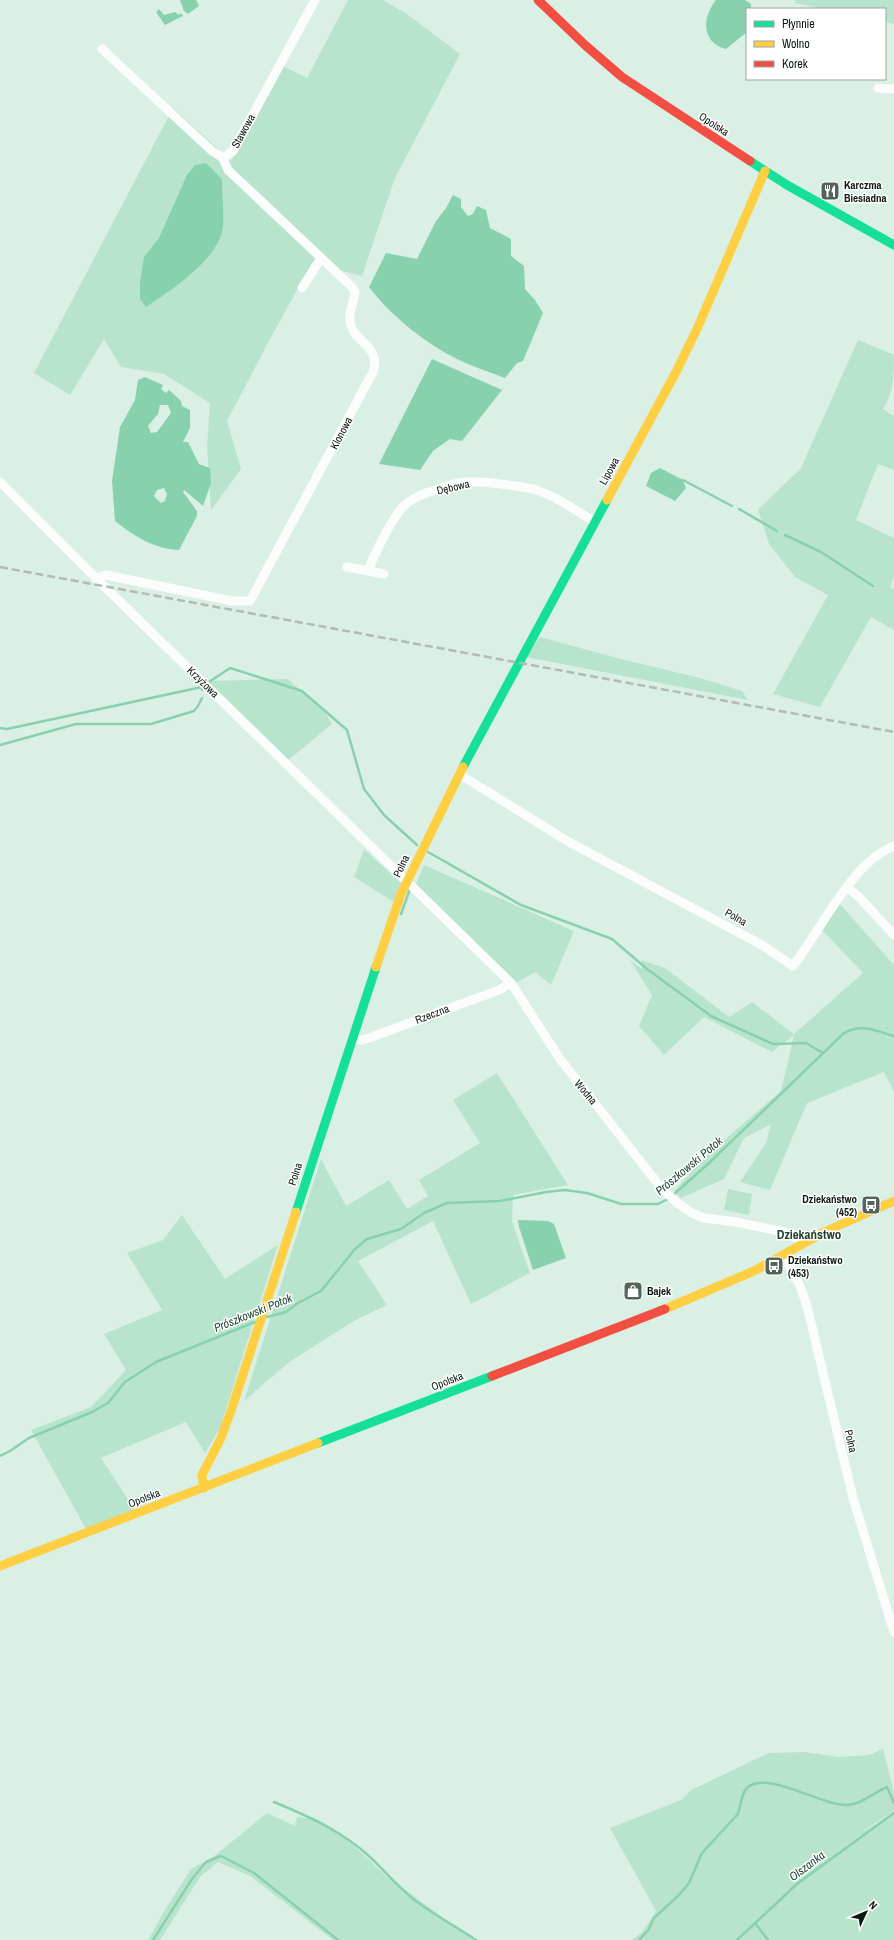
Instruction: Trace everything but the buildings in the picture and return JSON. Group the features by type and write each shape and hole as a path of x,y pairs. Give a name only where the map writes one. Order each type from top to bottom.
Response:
{"street":[{"name":"Stawowa","path":"102,49 212,151 223,158 233,151 314,0"},
{"name":"Opolska","path":"538,0 617,74 765,171 894,245"},
{"path":"878,88 894,89"},
{"name":"Klonowa","path":"97,578 106,575 232,601 250,601 376,364 375,357 371,350 354,331 350,324 351,309 355,292 352,287 228,170 223,158"},
{"name":"Lipowa","path":"459,774 697,329 765,171"},
{"path":"302,288 321,258"},
{"name":"Krzyżowa","path":"0,482 321,800 407,881"},
{"name":"Dębowa","path":"368,571 400,510 406,503 419,496 459,484 471,482 534,489 595,522"},
{"path":"347,567 384,574"},
{"name":"Polna","path":"204,1488 202,1476 224,1432 391,922 407,881 459,774 569,842 728,927 793,966 847,888 868,862 894,846"},
{"name":"Wodna","path":"407,881 511,983 560,1059 666,1192 676,1202 692,1213 704,1218 736,1222 784,1232 804,1242"},
{"path":"847,888 858,896 894,935"},
{"name":"Rzeczna","path":"352,1039 361,1040 369,1038 499,990 511,983"},
{"name":"Opolska","path":"0,1566 638,1319 747,1274 784,1256 804,1242 845,1222 894,1201"},
{"name":"Polna","path":"784,1256 800,1286 807,1306 853,1498 894,1632"}],"shaded area":[{"path":"180,0 196,0 199,6 188,14 184,11"},
{"path":"348,0 383,0 407,14 460,54 395,178 362,276 312,263 270,339 227,421 241,469 211,510 207,447 210,403 164,374 121,367 104,339 70,395 34,373 173,108 231,161 283,66 307,78"},
{"path":"716,0 745,0 751,4 751,8 746,8 746,33 726,49 718,46 708,35 706,21 711,7"},
{"path":"795,0 894,0 894,24 886,22 886,8 818,8 795,3"},
{"path":"159,9 164,15 175,12 179,15 181,13 183,16 165,25 156,12"},
{"path":"206,163 222,179 223,226 220,238 204,262 181,283 146,307 140,299 140,282 144,257 159,238 187,175 195,165"},
{"path":"453,195 461,199 461,207 468,216 473,214 477,206 486,210 490,228 511,239 511,256 524,266 525,289 535,300 543,313 523,361 517,363 505,378 459,360 422,338 398,319 369,287 386,253 417,259 436,221 446,208"},
{"path":"858,340 894,355 891,389 887,403 883,409 894,416 894,470 878,464 856,520 894,538 894,577 890,587 894,589 894,630 871,617 820,707 773,694 828,595 795,577 769,544 758,510 801,468"},
{"path":"432,359 502,390 462,441 450,439 433,451 420,470 379,464"},
{"path":"145,377 163,385 161,389 166,393 169,390 181,401 182,406 190,410 190,428 183,442 188,442 199,464 210,468 211,483 203,506 184,490 183,492 197,511 197,516 179,550 161,547 145,541 115,521 112,481 120,427 135,400 138,380","holes":["160,405 168,405 171,413 157,432 151,433 148,426 158,414","164,488 167,494 165,501 161,503 154,496 157,490"]},
{"path":"660,468 683,480 686,488 675,501 646,486 651,473"},
{"path":"540,637 617,658 700,678 742,691 748,700 526,657"},
{"path":"288,679 326,714 332,724 287,761 207,681"},
{"path":"364,849 401,883 394,902 354,877"},
{"path":"424,865 574,931 551,985 535,972 516,983 416,884"},
{"path":"839,903 894,965 894,1092 884,1072 807,1103 770,1190 740,1182 766,1143 771,1124 744,1138 724,1179 681,1198 674,1191 708,1154 781,1091 794,1035 772,1052 704,1017 664,1055 639,1026 652,995 630,960 642,969 641,960 665,968 729,1017 752,1002 794,1034 863,973 822,930"},
{"path":"497,1073 568,1185 513,1195 512,1222 530,1273 471,1304 433,1221 358,1261 387,1305 352,1322 288,1363 244,1401 321,1159 346,1206 389,1180 407,1209 428,1196 419,1180 480,1143 453,1100"},
{"path":"728,1189 752,1194 749,1215 724,1210"},
{"path":"182,1215 225,1279 278,1245 220,1428 205,1453 186,1422 101,1458 135,1510 86,1529 31,1430 91,1407 126,1370 104,1334 162,1310 127,1253 163,1240"},
{"path":"518,1220 548,1221 554,1224 566,1258 533,1270"},
{"path":"883,1749 894,1792 894,1811 860,1833 894,1813 894,1940 632,1940 642,1932 656,1911 610,1828 681,1800 691,1790 769,1753 804,1752 839,1757 869,1755"},
{"path":"267,1813 295,1826 297,1817 317,1819 342,1834 384,1874 473,1940 333,1940 250,1876 218,1862 200,1877 160,1940 148,1940 191,1869 213,1857"}],"waterway":[{"path":"683,480 732,506"},
{"path":"739,509 777,531"},
{"path":"785,535 821,552 873,586"},
{"path":"209,682 230,668 302,691 347,730 364,789 384,815 417,845"},
{"path":"0,728 7,729 202,687 202,690"},
{"path":"0,745 76,724 151,724 194,711 202,698"},
{"path":"428,852 521,905 612,939 647,969 711,1016 773,1044 806,1043 823,1053"},
{"path":"401,914 410,889"},
{"name":"Prószkowski Potok","path":"672,1196 709,1163 844,1033 863,1028 894,1036"},
{"name":"Prószkowski Potok","path":"267,1317 286,1312 298,1303 321,1291 355,1249 367,1239 401,1229 424,1213 447,1203 500,1201 565,1190 587,1193 621,1204 658,1204 668,1199"},
{"name":"Prószkowski Potok","path":"0,1456 29,1438 92,1412 108,1403 125,1382 156,1362 255,1322"},
{"path":"639,1940 649,1929 654,1918 678,1896 689,1883 702,1853 737,1815 742,1796 748,1787 758,1783 769,1783 796,1790 837,1804 848,1805 862,1801 887,1787 894,1803"},
{"path":"274,1802 313,1819 349,1840 371,1858 400,1888 413,1899 476,1940"},
{"name":"Olszanka","path":"737,1940 797,1884 894,1813"},
{"path":"153,1940 192,1879 206,1862 221,1856 254,1873 338,1940"},
{"path":"755,1923 768,1940"}],"railway":[{"path":"0,567 894,732"}],"traffic: fast":[{"path":"750,161 787,185 894,245"},
{"path":"463,767 607,500"},
{"path":"296,1212 376,967"},
{"path":"318,1443 492,1376"}],"traffic: slow":[{"path":"607,500 677,370 697,329 765,171"},
{"path":"376,967 401,894 463,767"},
{"path":"665,1309 756,1270 824,1232 894,1201"},
{"path":"204,1488 202,1475 221,1438 232,1408 296,1212"},
{"path":"0,1566 318,1443"}],"traffic: jam":[{"path":"538,0 585,45 622,77 750,161"},
{"path":"492,1376 665,1309"}],"place":[{"name":"Karczma Biesiadna","path":"830,191"},
{"name":"Dziekaństwo (452)","path":"871,1205"},
{"name":"Dziekaństwo (453)","path":"774,1266"},
{"name":"Bajek","path":"633,1291"}],"district":[{"name":"Dziekaństwo","path":"809,1234"}]}
